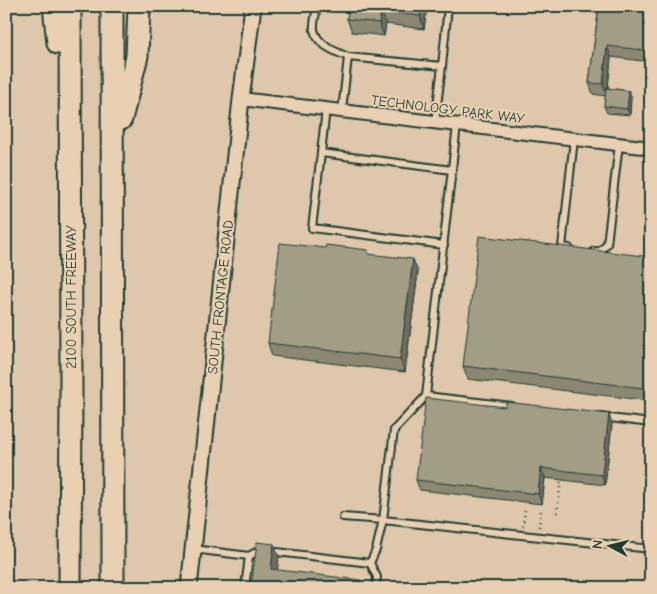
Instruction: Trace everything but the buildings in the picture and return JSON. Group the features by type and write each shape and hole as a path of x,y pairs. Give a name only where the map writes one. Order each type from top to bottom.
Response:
{"highway":[{"path":"54,6 62,75 71,391"},
{"name":"2100 SOUTH FREEWAY","path":"70,6 70,588"},
{"path":"112,6 113,588"},
{"path":"113,151 136,56 139,6"}],"street":[{"name":"SOUTH FRONTAGE ROAD","path":"189,588 241,99 253,6"},
{"name":"TECHNOLOGY PARK WAY","path":"241,99 651,148"}],"lane":[{"path":"317,6 314,30 318,40 329,49 348,57 442,66"},
{"path":"435,122 448,6"},
{"path":"342,111 348,57"},
{"path":"326,109 312,228 444,245"},
{"path":"370,563 376,550 383,520 394,430 426,396 457,125"},
{"path":"574,139 562,247 580,249"},
{"path":"590,250 599,252 607,244 619,144"},
{"path":"321,153 452,170"},
{"path":"426,396 514,406"},
{"path":"592,416 651,423"},
{"path":"343,517 651,550"},
{"path":"193,549 249,556 260,550 370,563"},
{"path":"245,588 249,556"},
{"path":"370,563 377,577 376,588"}],"path":[{"path":"557,513 561,480"},
{"path":"522,535 525,510"},
{"path":"538,537 541,511"}]}
